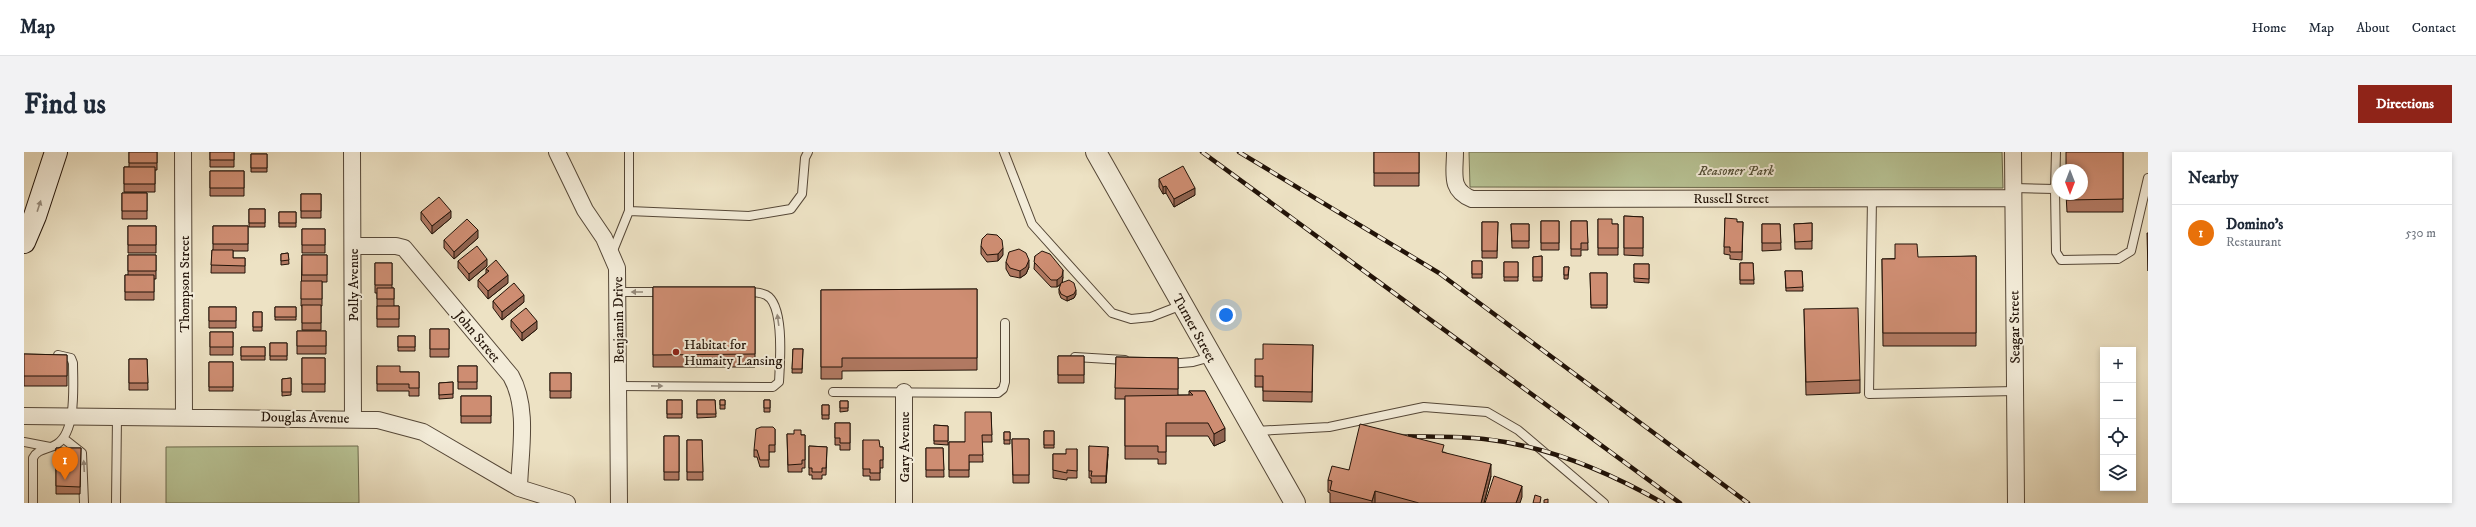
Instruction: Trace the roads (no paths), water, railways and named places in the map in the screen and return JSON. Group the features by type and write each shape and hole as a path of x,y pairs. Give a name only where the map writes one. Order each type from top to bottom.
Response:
{"main road":[{"path":"24,242 35,216 56,152"}],"street":[{"name":"Thompson Street","path":"183,152 184,416"},
{"name":"Polly Avenue","path":"352,152 353,418"},
{"name":"Benjamin Drive","path":"557,152 585,210 612,253 617,268 619,503"},
{"name":"Turner Street","path":"1096,152 1211,357 1255,431 1292,502"},
{"name":"Russell Street","path":"1455,152 1455,184 1464,196 1472,199 1872,198 2013,193"},
{"name":"Seagar Street","path":"2013,152 2016,503"},
{"name":"John Street","path":"353,246 396,246 404,248 512,376 522,403 519,488"},
{"name":"Gary Avenue","path":"904,392 904,503"},
{"name":"Douglas Avenue","path":"24,416 184,416 353,418 378,420 423,432 519,488 566,503"}],"lane":[{"path":"612,253 630,211 629,152"},
{"path":"630,211 750,216 791,209 802,194 805,158 808,152"},
{"path":"1004,152 1032,224 1112,313 1131,319 1151,318 1182,305"},
{"path":"2056,152 2056,164"},
{"path":"2055,200 2056,252 2061,260 2118,259 2131,251 2148,178"},
{"path":"2013,193 2052,188"},
{"path":"1872,198 1869,394 2015,391"},
{"path":"618,292 668,292"},
{"path":"618,386 773,387 779,382 780,357 778,318 774,303 767,295 739,292"},
{"path":"833,392 998,393 1003,389 1006,382 1006,323"},
{"path":"33,503 33,458 36,452 50,447 63,438 72,416 73,363 71,358 66,355 52,355"},
{"path":"1074,357 1136,361"},
{"path":"1158,363 1180,364 1211,357"},
{"path":"1255,431 1329,427 1424,407 1487,412 1518,430 1604,503"},
{"path":"116,503 117,416"},
{"path":"63,438 82,453 84,503"},
{"path":"24,442 50,447"}],"railway":[{"path":"1202,152 1680,503"},
{"path":"1239,152 1439,273 1748,503"},
{"path":"1399,436 1473,438 1508,442 1531,447 1599,471 1620,480 1663,503"}],"place":[{"name":"Habitat for Humaity Lansing","path":"676,352"},
{"name":"Domino's","path":"65,480"}],"park label":[{"name":"Reasoner Park","path":"1736,170"}]}
